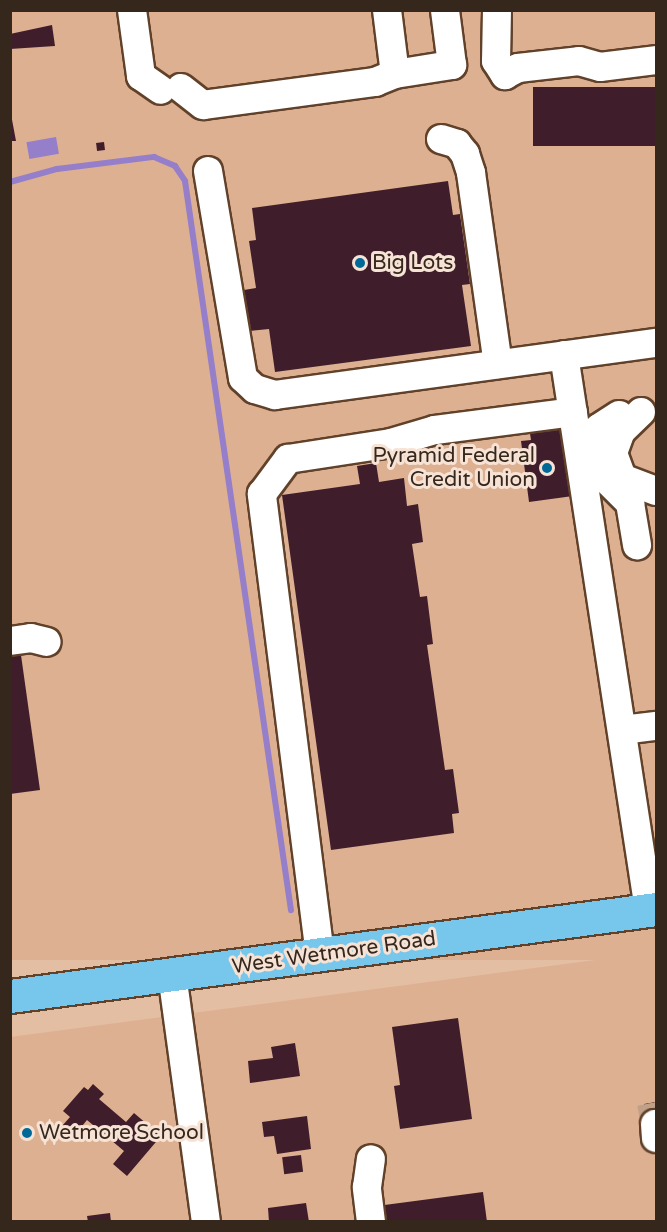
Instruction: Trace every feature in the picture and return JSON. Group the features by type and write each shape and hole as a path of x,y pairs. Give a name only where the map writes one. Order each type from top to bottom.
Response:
{"main road":[{"name":"West Wetmore Road","path":"10,996 653,909"}],"lane":[{"path":"132,10 141,76 203,105 375,82 395,74 452,66 445,10"},
{"path":"387,10 395,74"},
{"path":"497,10 496,61 505,75 518,68 579,61 600,67 657,60"},
{"path":"441,139 457,144 465,153 471,173 498,364"},
{"path":"208,171 243,378 255,389 275,395 657,343"},
{"path":"564,355 622,730 649,854 653,909"},
{"path":"320,955 262,494 288,459 392,443 435,430 573,412"},
{"path":"637,545 630,502 607,480 599,428 629,417 613,453 622,478 646,487"},
{"path":"10,641 31,638 46,642"},
{"path":"622,730 657,726"},
{"path":"172,974 206,1221"},
{"path":"371,1159 367,1187 371,1221"}],"shaded area":[{"path":"10,11 656,11 656,960 10,960"},
{"path":"56,137 59,154 29,159 26,142"},
{"path":"656,952 656,1221 11,1221 10,1037"}],"building":[{"path":"52,25 55,46 10,49 10,34"},
{"path":"533,87 656,87 656,146 533,146"},
{"path":"10,109 16,141 10,141"},
{"path":"104,142 105,150 97,151 96,143"},
{"name":"Big Lots","path":"448,181 453,215 460,214 470,284 462,285 471,346 275,372 269,329 250,331 244,290 256,288 249,241 256,240 252,208"},
{"name":"Pyramid Federal Credit Union","path":"563,422 573,496 529,502 521,441 531,440 529,427"},
{"path":"376,463 379,482 404,478 407,506 418,504 423,542 412,544 420,597 427,596 433,644 427,645 445,770 453,769 459,813 452,814 454,833 331,850 282,495 360,484 357,466"},
{"path":"20,648 40,790 10,794 10,649"},
{"path":"458,1018 472,1119 400,1129 394,1086 400,1085 392,1027"},
{"path":"295,1043 300,1076 250,1083 248,1061 273,1058 271,1047"},
{"path":"93,1084 104,1094 99,1099 126,1122 134,1113 161,1136 127,1176 113,1164 124,1151 87,1120 74,1136 62,1126 70,1117 63,1111 84,1087 88,1090"},
{"path":"656,1102 656,1124 647,1125 644,1104"},
{"path":"307,1116 311,1149 277,1154 274,1136 264,1137 262,1122"},
{"path":"301,1155 303,1172 284,1174 282,1157"},
{"path":"483,1192 487,1222 379,1222 377,1206"},
{"path":"306,1203 309,1222 269,1222 268,1208"},
{"path":"110,1213 111,1222 88,1222 87,1216"}],"waterway":[{"path":"10,182 57,169 154,157 175,166 185,181 291,910"}],"tunnel":[{"path":"651,1103 655,1124"}],"place":[{"name":"Big Lots","path":"360,263"},
{"name":"Pyramid Federal Credit Union","path":"547,468"},
{"name":"Wetmore School","path":"27,1133"}]}
